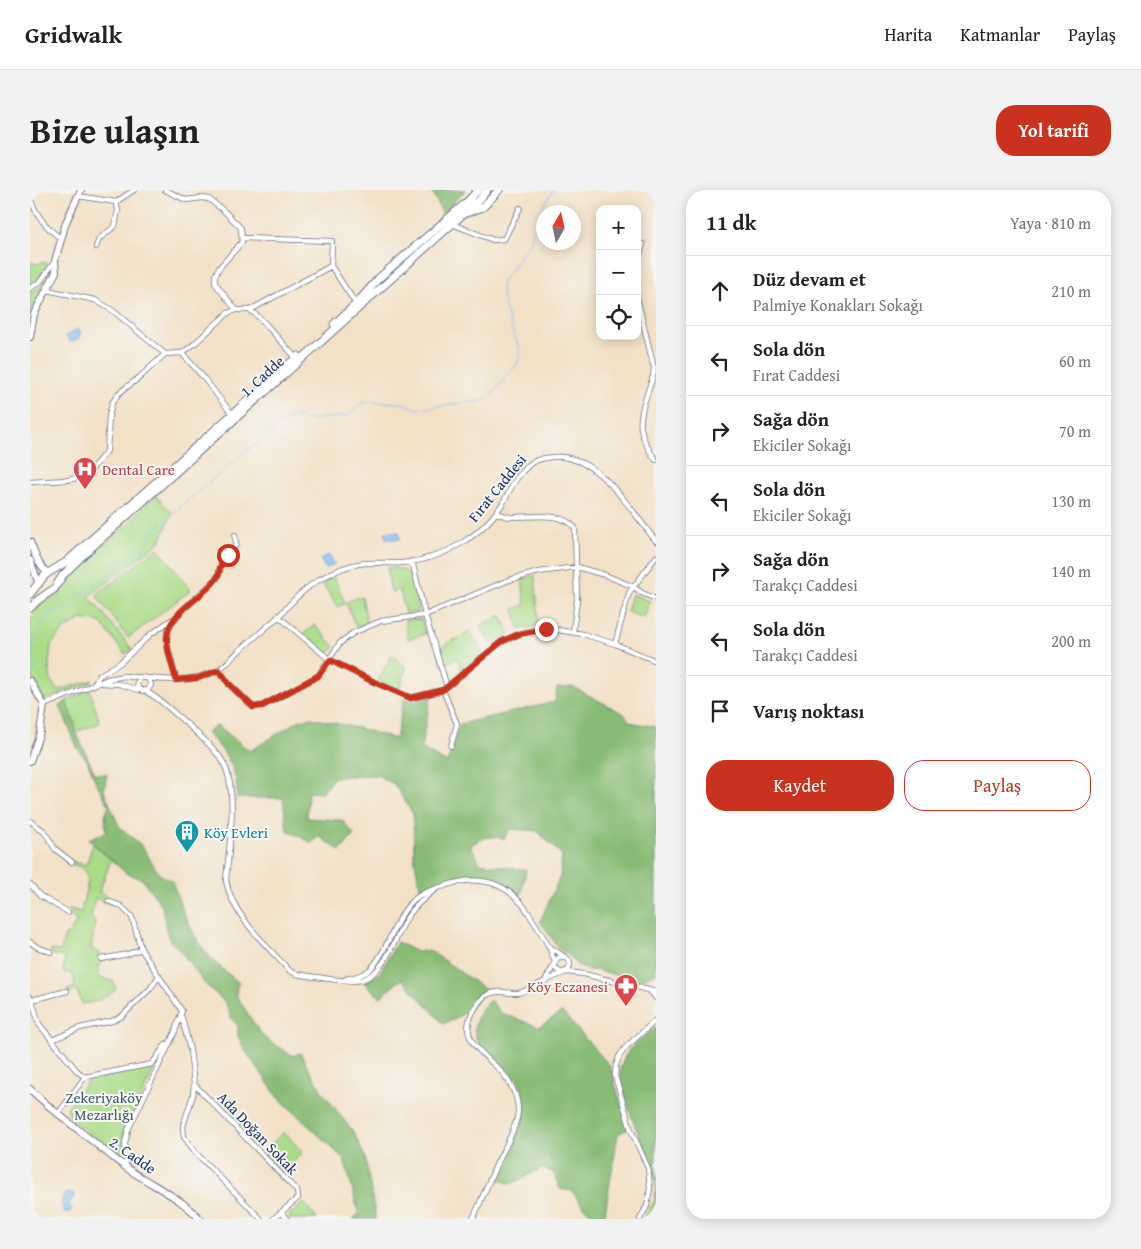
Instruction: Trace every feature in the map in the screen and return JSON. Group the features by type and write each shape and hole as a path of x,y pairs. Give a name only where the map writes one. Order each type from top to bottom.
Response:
{"main road":[{"name":"1. Cadde","path":"30,594 48,573 66,562 296,358 356,304 379,278 467,202 478,190"},
{"name":"1. Cadde","path":"30,608 54,589 66,571 452,224 487,190"},
{"path":"463,214 483,207 499,190"},
{"path":"48,573 54,576 57,584"}],"street":[{"path":"30,288 40,282 55,261 66,222 79,193 116,202 134,190"},
{"path":"165,190 186,200 209,199 224,210 240,228 242,242 219,268 215,276 215,283 236,310"},
{"path":"30,198 34,209 45,224 62,239"},
{"path":"96,248 99,239 115,226 118,210 116,202"},
{"path":"452,224 499,241 504,239 520,208"},
{"path":"242,238 332,240 331,266 338,280 356,304"},
{"path":"641,251 643,244"},
{"path":"30,336 34,314 56,272 55,261"},
{"path":"30,482 68,480 81,477 90,471 107,451 109,416 112,403 119,393 140,378 165,354 182,353 193,346 228,313 236,310 250,310 331,266"},
{"path":"47,290 95,300 112,310 165,354"},
{"path":"250,310 261,319 296,358"},
{"path":"641,314 654,368 654,379 642,406 640,428 646,446 656,460"},
{"path":"182,353 232,414"},
{"name":"Fırat Caddesi","path":"148,678 176,680 198,678 219,670 301,593 318,580 336,571 356,564 377,562 402,563 444,554 483,528 496,513 517,479 529,464 536,459 558,456 577,459 606,479 614,487 655,539"},
{"path":"496,513 508,518 550,516 570,522 575,528 577,600 573,632"},
{"path":"92,686 100,675 120,663 151,634 173,619 219,575 220,567 236,546 235,535"},
{"path":"30,542 41,567 48,573"},
{"path":"615,644 629,592 656,557"},
{"path":"30,560 39,584"},
{"path":"412,561 424,615 457,724 452,746"},
{"path":"219,670 229,684 253,707 262,706 318,676 340,643 353,633 381,621 424,615 510,580 539,572 577,567 605,575 656,599"},
{"path":"278,616 330,660 411,698 445,688 501,642 519,634 536,630 551,629 573,632 615,644 656,661"},
{"path":"173,619 166,636 176,680"},
{"path":"44,705 108,679 124,676 148,678 155,696"},
{"path":"140,678 137,685 140,690"},
{"name":"Fırat Caddesi","path":"151,685 158,680"},
{"path":"30,681 44,705 40,732 30,761"},
{"path":"100,683 119,684 155,696 196,732 220,757 228,772 231,788 227,892 232,903 290,971 296,974 342,980 362,980 380,968 408,916 420,902 436,889 467,880 485,880 511,893 522,903 549,946 556,970 565,973 584,974 656,992"},
{"path":"146,692 151,685"},
{"path":"30,821 44,831 55,849 72,862"},
{"path":"30,884 40,896 68,912"},
{"path":"108,901 121,906 132,917 141,949 182,1011 181,1017 128,1130 125,1143 126,1168"},
{"path":"30,942 37,947 51,952"},
{"path":"549,946 565,958 576,970 584,974"},
{"path":"101,959 128,954 141,949"},
{"path":"545,980 558,958 565,958"},
{"path":"473,1219 510,1136 518,1113 517,1096 506,1077 476,1048 469,1033 470,1018 484,996 499,991 523,992 545,980 565,973 570,968 570,963"},
{"path":"52,1040 80,1028 112,1022 121,1017 150,989 159,976"},
{"path":"649,990 656,998"},
{"path":"67,991 31,998 40,1024 76,1071 85,1077"},
{"path":"58,1114 85,1077 152,1064 165,1046 181,1017"},
{"path":"181,1017 190,1050 194,1084 193,1095 183,1126 186,1142 260,1219"},
{"path":"640,1219 647,1206 650,1188 648,1168 631,1130 615,1076 618,1060 626,1046 656,1020"},
{"name":"Ada Doğan Sokak","path":"194,1084 297,1191 298,1198 273,1219"},
{"name":"2. Cadde","path":"30,1089 58,1114 126,1168 174,1197 200,1219"},
{"path":"282,1212 287,1219"}],"green space":[{"path":"431,190 465,190 443,214"},
{"path":"30,262 36,264 45,262 48,264 41,277 30,285"},
{"path":"53,266 52,272 30,317 30,292 41,286"},
{"path":"155,495 172,513 160,542 89,596 132,649 125,654 100,622 82,619 64,630 51,645 49,666 51,681 60,690 92,680 92,682 45,700 30,674 30,620 44,601 58,596 74,572 132,520"},
{"path":"158,548 191,590 128,638 96,595"},
{"path":"387,568 403,570 410,577 416,594 418,612 405,614 400,590 391,592"},
{"path":"535,576 539,625 520,630 514,609 525,605 522,579"},
{"path":"334,577 345,603 362,597 367,623 356,627 346,603 338,607 322,583"},
{"path":"632,594 650,601 644,618 627,612"},
{"path":"501,615 510,634 492,646 480,626"},
{"path":"421,619 425,634 408,639 405,620"},
{"path":"315,625 335,647 329,653 318,648 303,634"},
{"path":"470,631 484,654 462,672 457,657 442,667 438,649"},
{"path":"392,655 406,668 399,690 378,680"},
{"path":"573,687 624,714 630,722 656,727 656,973 639,981 596,970 588,970 577,965 570,956 559,949 540,921 560,877 562,855 537,831 510,829 504,839 486,838 471,846 480,863 526,870 521,895 498,881 481,876 454,877 420,888 414,857 413,814 394,784 377,775 334,777 322,793 308,792 307,818 342,820 354,835 340,851 319,836 312,843 287,830 283,798 237,798 236,778 230,762 207,733 217,725 250,751 300,720 312,718 396,739 404,699 417,700 431,696 421,748 447,763 460,724 555,702 557,688"},
{"path":"90,690 100,723 76,732 66,701"},
{"path":"66,701 76,732 95,774 107,774 104,791 119,826 142,846 159,874 172,881 194,935 215,963 239,983 236,995 258,1030 266,1039 293,1056 300,1053 323,1093 354,1133 365,1157 376,1219 353,1219 359,1214 344,1159 278,1097 244,1049 238,1036 238,1026 232,1020 226,1003 205,984 179,949 170,941 162,906 142,879 126,873 88,839 106,832 105,815 109,806 87,760 78,749 60,706"},
{"path":"93,844 111,860 99,892 109,897 107,903 95,898 91,917 95,922 91,948 100,953 102,963 98,965 100,978 113,981 116,989 100,999 82,1004 77,991 67,992 67,990 75,987 73,974 63,972 65,957 51,954 51,950 61,951 65,935 69,934 77,921 68,914 70,909 81,912 88,881 87,873 81,867 71,864 72,861 86,865"},
{"path":"397,942 417,952 429,950 486,990 467,1012 443,1024 402,979 380,997 364,983 379,974"},
{"path":"490,1000 501,1013 539,1027 562,1012 610,1066 628,1129 618,1134 604,1219 589,1212 572,1191 560,1189 553,1172 542,1168 511,1184 496,1179 519,1131 524,1112 524,1103 518,1081 505,1067 484,1050 478,1043 475,1035 477,1018"},
{"path":"656,1027 656,1179 623,1089 621,1066 626,1054"},
{"name":"Zekeriyaköy Mezarlığı","path":"155,1067 123,1134 125,1159 122,1160 70,1118 67,1108 89,1079"},
{"path":"284,1132 303,1153 281,1172 263,1152"},
{"path":"656,1177 656,1219 644,1219 655,1200"},
{"path":"304,1203 317,1219 290,1219 289,1215"}],"water":[{"path":"78,329 81,332 78,339 70,342 66,336"},
{"path":"385,532 399,532 400,539 386,539"},
{"path":"330,555 334,564 326,569 320,559"},
{"path":"68,1192 73,1193 74,1197 69,1204 72,1210 67,1214 63,1210 62,1202"}],"waterway":[{"path":"30,675 34,672 35,668 32,661 34,637 50,612 66,609 87,590 145,547 151,532 246,451 292,416 312,420 349,415 363,402 403,403 417,409 480,401 490,397 517,364 521,353 508,318 501,291 502,282 530,242 538,215 553,190"}],"place":[{"name":"Dental Care","path":"85,490"},
{"name":"Köy Evleri","path":"187,853"},
{"name":"Köy Eczanesi","path":"626,1007"}],"route":[{"path":"228,555 220,567 219,575 173,619 166,636 176,680 198,678 219,670 229,684 253,707 262,706 318,676 330,660 399,694 411,698 424,696 443,690 501,642 519,634 546,629"}]}
